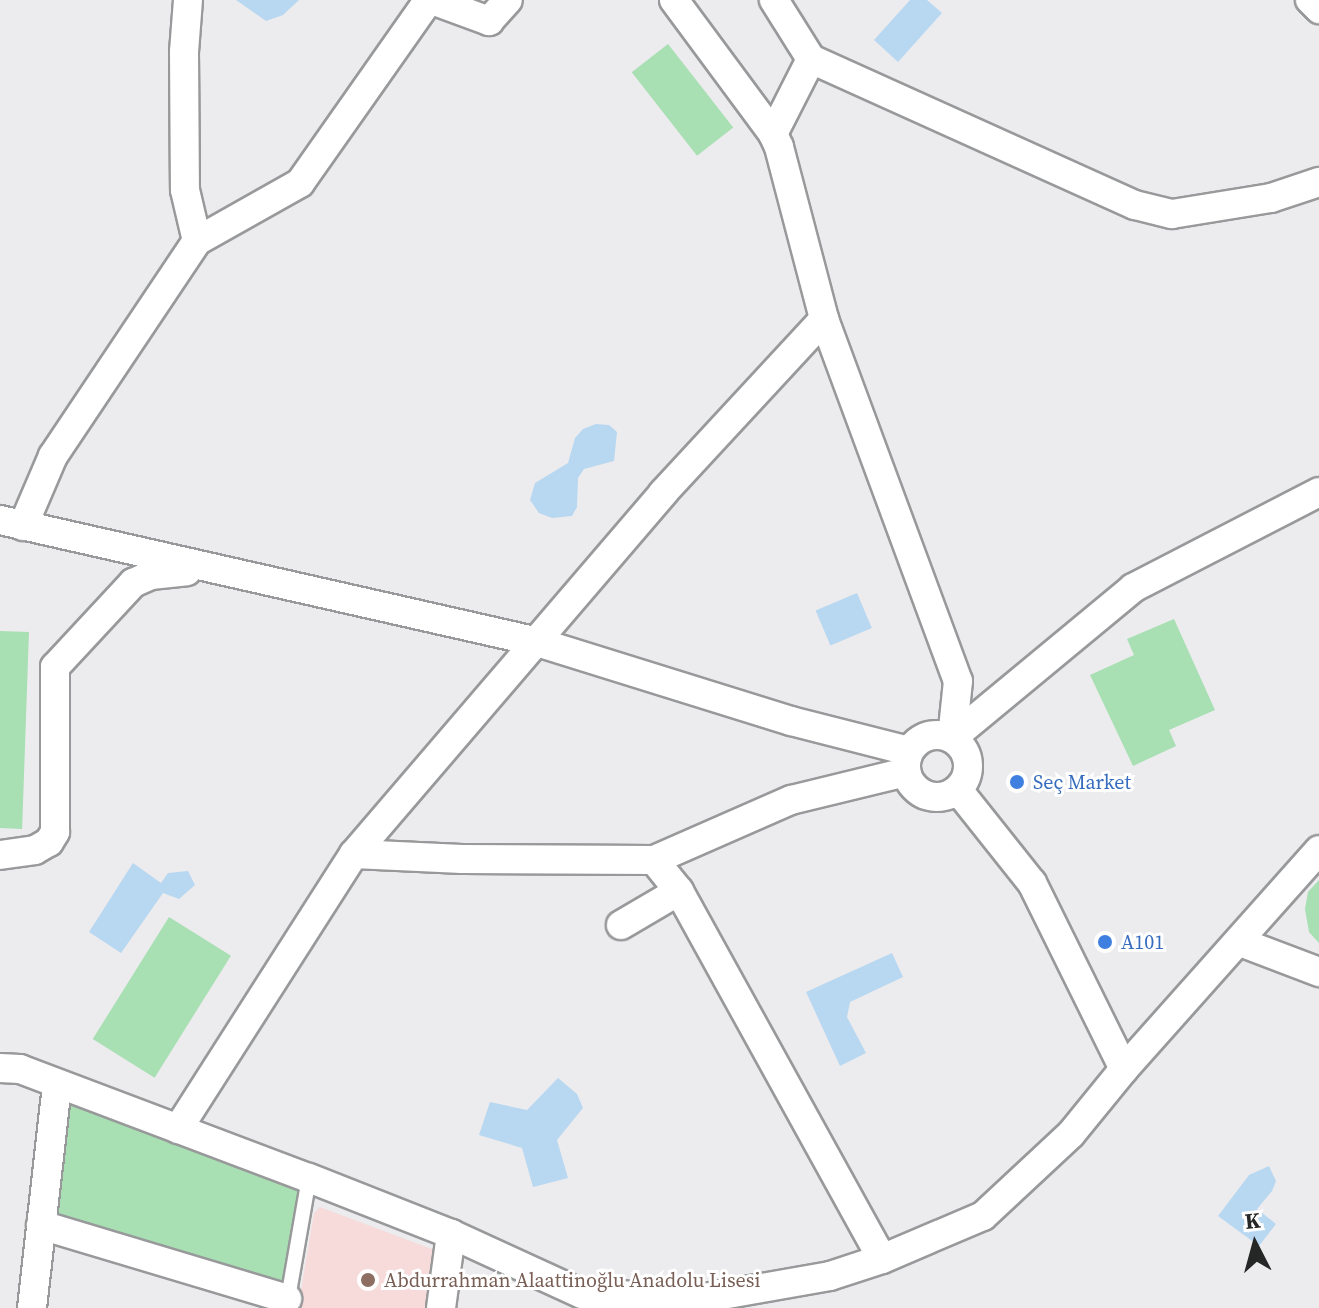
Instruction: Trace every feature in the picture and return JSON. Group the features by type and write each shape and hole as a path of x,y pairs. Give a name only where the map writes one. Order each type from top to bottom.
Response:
{"street":[{"path":"188,0 185,190 197,241"},
{"path":"508,0 489,21 435,1 426,4 300,183 197,241 53,456 12,523 534,641 791,721 908,762"},
{"path":"674,0 773,134 824,319 958,681 952,738"},
{"path":"774,0 811,59 1135,205 1172,214 1271,198 1319,182"},
{"path":"1310,0 1319,9"},
{"path":"773,134 811,59"},
{"path":"178,1129 354,854 534,641 824,319"},
{"path":"952,738 1133,588 1319,492"},
{"path":"0,855 35,850 49,842 55,832 55,667 133,583 151,575 206,569"},
{"path":"354,854 654,860 791,800 908,762 923,738 933,735 952,738 966,752 969,762 965,782 958,790 948,796 927,796 917,791 908,762"},
{"path":"958,790 1032,883 1124,1069"},
{"path":"0,1068 20,1069 57,1086 309,1178 451,1234 582,1294 705,1303 830,1276 882,1259 983,1216 1071,1134 1124,1069 1319,850"},
{"path":"654,860 679,891 882,1259"},
{"path":"621,925 679,891"},
{"path":"1240,942 1319,972"},
{"path":"32,1308 57,1086"},
{"path":"41,1225 287,1304"},
{"path":"441,1308 451,1234"}],"lane":[{"path":"287,1304 309,1178"}],"shaded area":[{"name":"Abdurrahman Alaattinoğlu Anadolu Lisesi","path":"320,1207 437,1251 428,1308 298,1308 314,1213"}],"green space":[{"path":"668,44 733,128 697,156 632,72"},
{"path":"1174,619 1215,710 1169,730 1176,746 1133,766 1090,675 1134,655 1127,639"},
{"path":"0,631 29,632 22,829 0,828"},
{"path":"1319,880 1319,943 1309,932 1305,909 1308,892"},
{"path":"169,917 231,956 155,1078 93,1039"},
{"path":"64,1099 302,1183 282,1290 49,1219"}],"water":[{"path":"236,0 299,0 283,15 266,21"},
{"path":"910,0 927,0 942,13 898,62 874,40"},
{"path":"596,424 609,425 617,432 614,461 584,469 578,478 577,507 572,516 552,518 539,513 530,500 535,483 568,463 575,438 583,429"},
{"path":"857,593 872,628 830,646 816,611"},
{"path":"133,863 161,883 168,873 188,871 195,885 179,899 163,893 121,953 89,932"},
{"path":"892,953 903,977 850,1002 847,1017 866,1053 840,1066 806,992"},
{"path":"558,1078 577,1094 583,1108 557,1140 568,1178 533,1187 522,1148 479,1135 490,1102 527,1110"},
{"path":"1269,1166 1276,1181 1257,1209 1276,1224 1259,1246 1218,1216 1249,1175"}],"place":[{"name":"Seç Market","path":"1017,782"},
{"name":"A101","path":"1105,942"},
{"name":"Abdurrahman Alaattinoğlu Anadolu Lisesi","path":"368,1280"}]}
